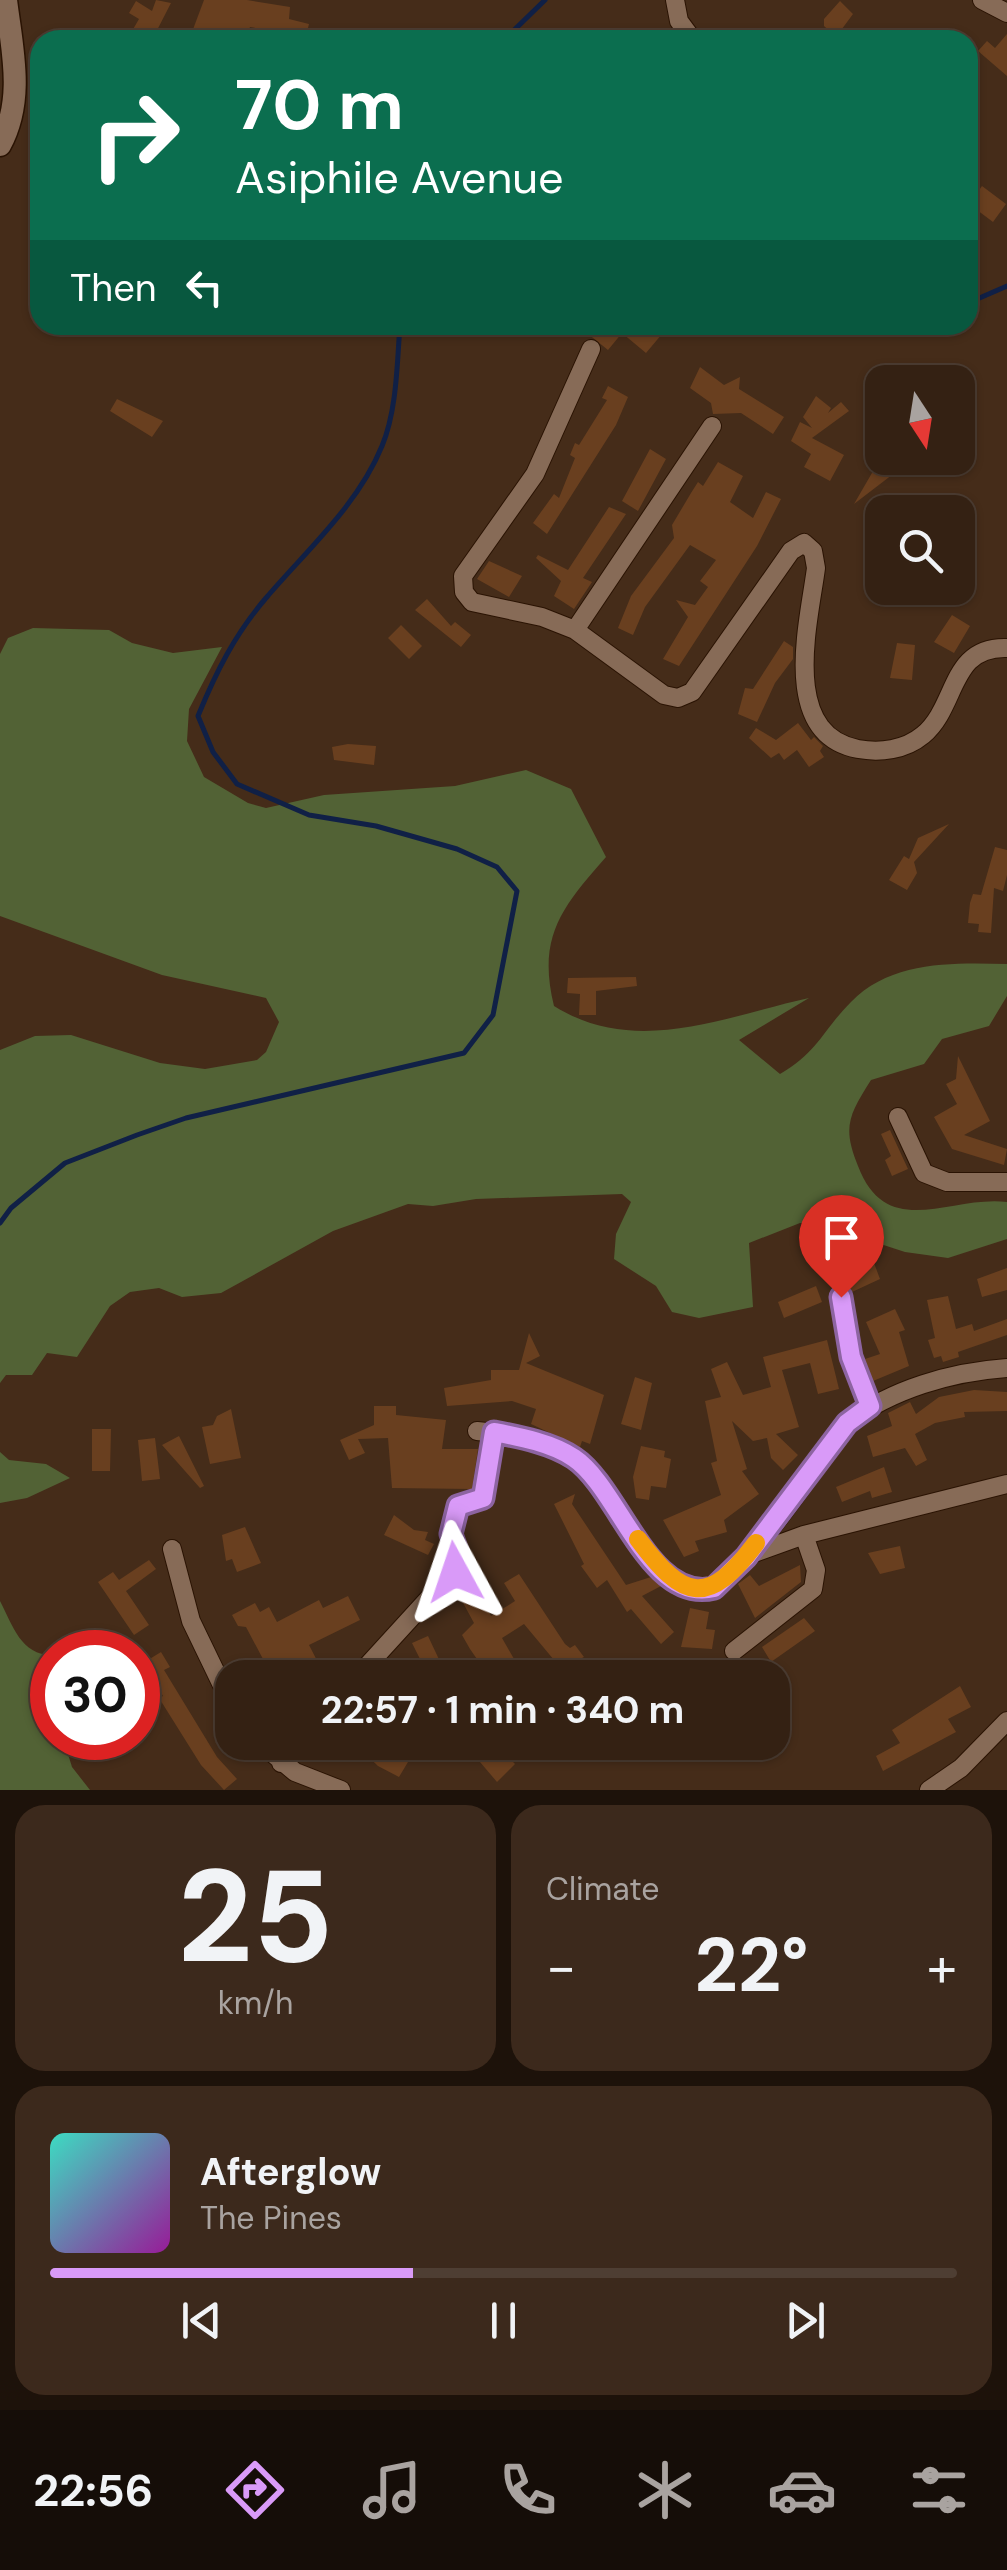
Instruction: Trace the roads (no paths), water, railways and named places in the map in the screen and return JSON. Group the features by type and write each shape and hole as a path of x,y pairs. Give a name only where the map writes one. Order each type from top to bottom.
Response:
{"street":[{"path":"0,145 12,113 16,83 6,0"},
{"path":"675,0 680,22 686,30"},
{"path":"982,0 1007,12"},
{"path":"591,349 535,474 463,576 464,592 472,602 542,617 574,630 664,695 685,696 799,543 809,545 815,556 807,698 820,728 840,743 886,750 912,743 937,721 966,662 980,652 1007,648"},
{"path":"574,630 712,426"},
{"path":"898,1117 924,1173 947,1182 1007,1182"},
{"path":"841,1297 851,1357 870,1406"},
{"path":"372,1660 461,1563 451,1525 458,1506 483,1498 485,1432 518,1436 577,1460 663,1573 690,1590 714,1588 746,1557 847,1423 870,1406 914,1388 1007,1368"},
{"path":"746,1557 804,1536 1007,1484"},
{"path":"734,1651 813,1589 816,1570 804,1536"},
{"path":"172,1549 191,1621 215,1671"},
{"path":"929,1790 961,1768 1007,1721"},
{"path":"278,1760 340,1790"}],"waterway":[{"path":"514,30 545,0"},
{"path":"978,299 1007,286"},
{"path":"0,1223 11,1208 65,1163 186,1118 464,1053 493,1015 517,891 497,867 457,849 376,826 309,815 237,784 213,752 198,716 245,625 346,507 372,468 391,417 399,335"}]}
